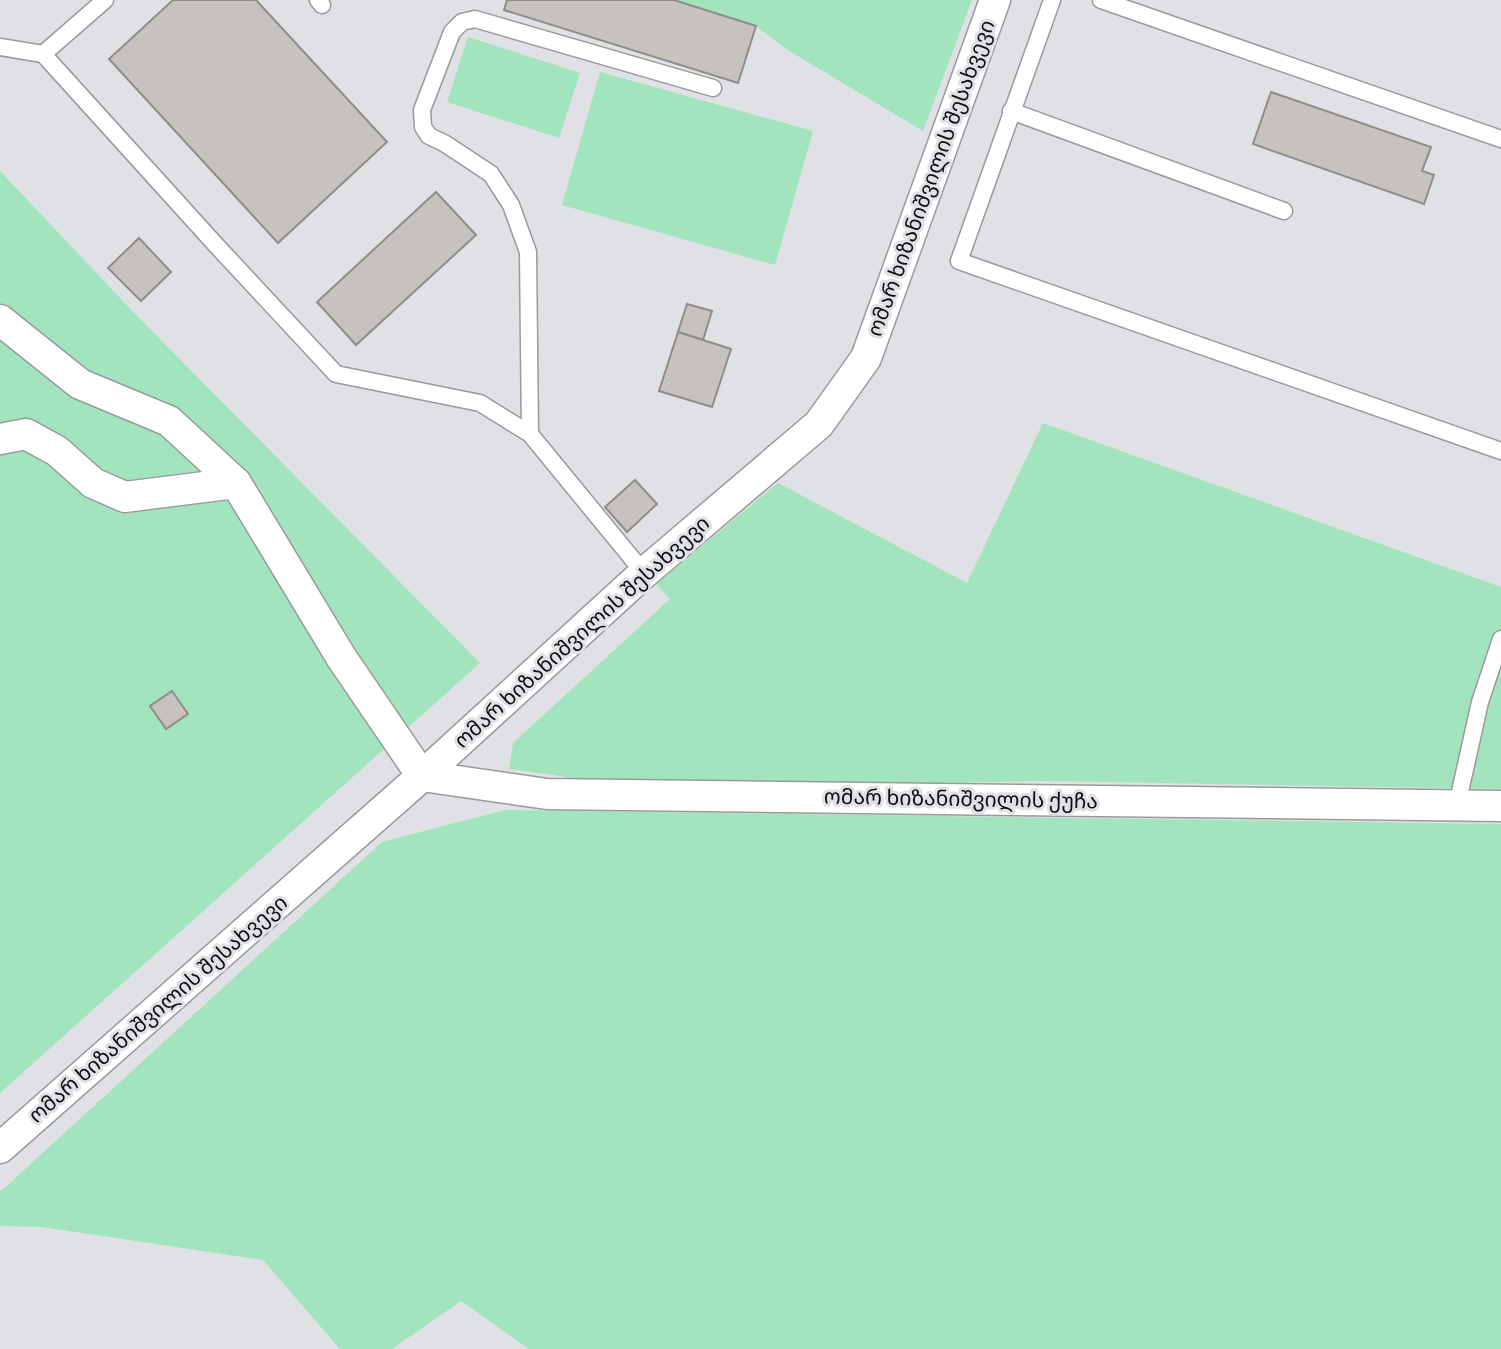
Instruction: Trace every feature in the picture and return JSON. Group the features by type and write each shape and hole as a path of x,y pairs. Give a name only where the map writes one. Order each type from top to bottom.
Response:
{"street":[{"name":"ომარ ხიზანიშვილის შესახვევი","path":"0,1148 422,776 644,573 819,424 866,358 995,0"},
{"path":"0,320 80,384 169,421 236,483 341,657 422,776"},
{"path":"0,439 26,434 57,451 93,483 125,497 236,483"},
{"name":"ომარ ხიზანიშვილის ქუჩა","path":"422,776 547,794 1501,806"}],"lane":[{"path":"43,54 105,0"},
{"path":"1052,0 959,261 1501,452"},
{"path":"1101,0 1501,139"},
{"path":"530,434 528,252 511,205 491,174 429,136 423,127 422,110 452,32 462,22 475,19 713,88"},
{"path":"0,47 43,54 337,374 480,402 530,434 644,573"},
{"path":"1011,111 1284,211"},
{"path":"1457,805 1480,702 1501,639"}],"green space":[{"path":"674,0 972,0 923,131 786,49 756,26"},
{"path":"468,37 580,73 559,138 447,102"},
{"path":"600,72 813,131 775,265 562,205"},
{"path":"0,171 139,318 480,663 0,1093"},
{"path":"1043,423 1501,587 1501,789 1049,781 647,788 509,769 513,743 670,599 656,584 778,483 967,583"},
{"path":"505,810 1501,824 1501,1349 529,1349 461,1301 392,1349 340,1349 263,1260 42,1227 0,1226 0,1192 382,842"}],"building":[{"path":"173,0 256,0 387,142 278,243 109,59"},
{"path":"507,0 674,0 756,26 738,83 504,10"},
{"path":"1271,92 1431,147 1422,171 1434,175 1424,204 1253,144"},
{"path":"436,192 476,235 356,345 317,302"},
{"path":"139,238 171,272 141,301 108,268"},
{"path":"687,304 712,311 703,340 678,332"},
{"path":"678,332 731,349 712,407 659,391"},
{"path":"635,480 657,504 627,532 605,507"},
{"path":"172,691 188,714 166,729 150,706"}]}
